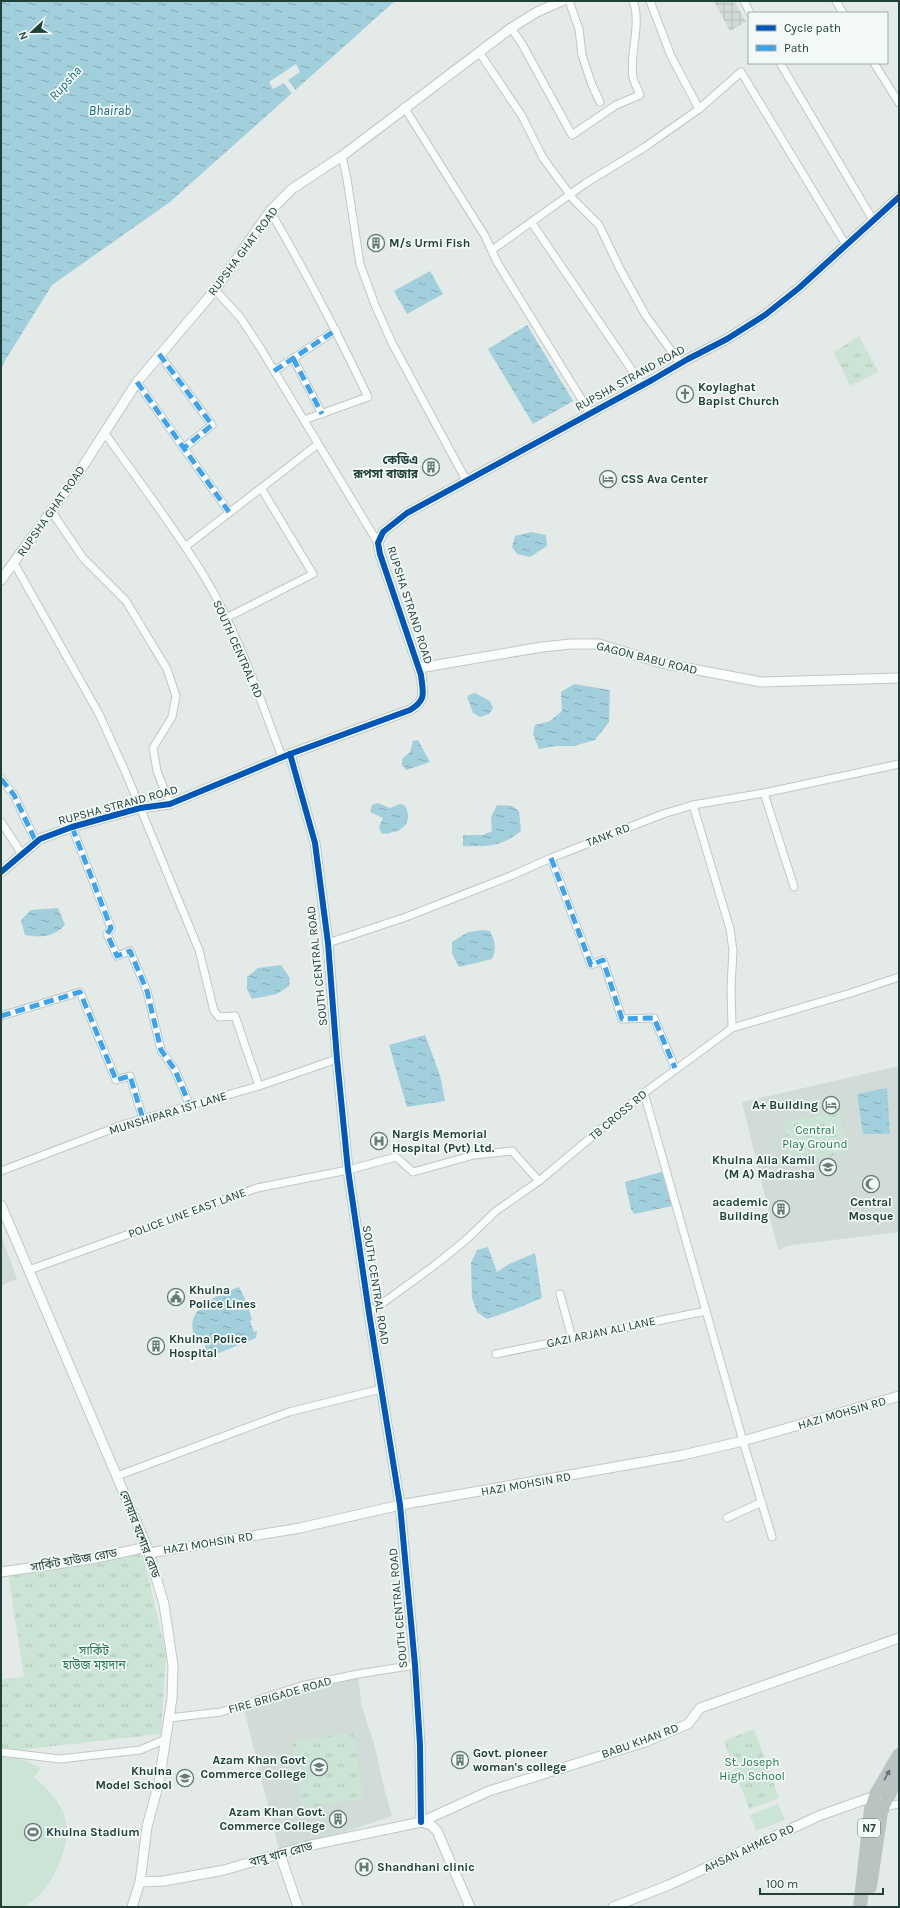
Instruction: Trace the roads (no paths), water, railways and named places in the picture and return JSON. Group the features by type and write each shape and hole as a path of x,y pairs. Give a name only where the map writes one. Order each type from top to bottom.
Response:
{"highway":[{"name":"N7","path":"867,1907 881,1801 899,1755"},
{"name":"N7","path":"860,1907 871,1809 881,1801 899,1773"}],"street":[{"name":"RUPSHA GHAT ROAD","path":"1,580 52,512 137,382 215,290 270,212 292,189 342,156 404,107 510,28 537,12 562,1"},
{"path":"569,1 579,29 582,55 592,85 600,102"},
{"path":"510,28 522,44 572,135 616,105 640,95 633,77 634,35 637,24 633,1"},
{"path":"650,1 671,56 699,109"},
{"path":"744,1 750,12"},
{"path":"836,1 842,12"},
{"path":"479,52 522,116 544,158 571,195 599,225 620,269 646,316 680,363"},
{"path":"781,64 873,220"},
{"path":"875,64 899,104"},
{"path":"492,250 532,223 586,183 645,147 699,109 741,72 846,245"},
{"path":"404,107 440,162 485,236 501,268 590,413"},
{"path":"342,156 348,179 360,264 375,306 392,343 466,480"},
{"name":"RUPSHA STRAND ROAD","path":"1,872 40,839 72,827 140,808 170,804 286,755 410,710 419,704 423,699 420,668 378,543 383,532 407,513 680,363 727,339 764,315 799,288 899,197"},
{"path":"270,212 294,251 336,330 368,397 304,420"},
{"path":"532,223 642,385"},
{"path":"215,290 240,317 274,370 378,543"},
{"path":"274,370 336,330"},
{"path":"160,354 212,425 184,448"},
{"path":"293,358 322,414"},
{"path":"137,382 229,512"},
{"name":"SOUTH CENTRAL RD","path":"104,432 205,577 226,618 286,755"},
{"path":"185,547 318,444"},
{"path":"226,618 313,574 261,488"},
{"path":"52,512 82,558 126,601 167,669 176,696 172,717 153,748 157,771 170,804"},
{"path":"14,563 99,714 199,950 214,1011 219,1017 235,1016 259,1086"},
{"name":"GAGON BABU ROAD","path":"420,668 542,646 599,644 661,664 762,682 899,678"},
{"name":"SOUTH CENTRAL ROAD","path":"286,755 315,843 328,943 336,1059 348,1170 400,1505 415,1665 420,1745 421,1822"},
{"name":"TANK RD","path":"328,943 406,917 663,814 693,805 764,793 899,764"},
{"path":"1,779 14,795 36,842"},
{"path":"764,793 794,887"},
{"path":"693,805 730,929 733,952 731,986 732,1028"},
{"path":"1,822 22,854"},
{"path":"72,827 111,928 107,934 117,956 130,951 147,991 161,1050 175,1070 190,1106"},
{"path":"551,858 590,964 603,960 622,1019 654,1018 675,1068"},
{"name":"TB CROSS RD","path":"369,1313 436,1265 467,1239 496,1211 539,1181 675,1068 732,1028 851,993 899,977"},
{"path":"1,1016 80,992 116,1080 130,1076 143,1119"},
{"name":"MUNSHIPARA 1ST LANE","path":"1,1171 125,1124 259,1086 336,1059"},
{"path":"644,1093 743,1441 772,1537"},
{"name":"POLICE LINE EAST LANE","path":"29,1270 257,1188 348,1170 396,1157 413,1172 474,1155 512,1152 539,1181"},
{"name":"লোয়ার যশোর রোড","path":"1,1205 148,1550 164,1604 174,1666 169,1718 159,1782 147,1827 140,1882 132,1907"},
{"path":"560,1294 572,1338"},
{"name":"GAZI ARJAN ALI LANE","path":"496,1354 706,1311"},
{"path":"117,1476 289,1412 382,1389"},
{"name":"HAZI MOHSIN RD","path":"148,1550 300,1528 400,1505 682,1455 743,1441 899,1396"},
{"path":"727,1518 762,1502"},
{"name":"সার্কিট হাউজ রোড","path":"1,1572 148,1550"},
{"name":"BABU KHAN RD","path":"421,1822 489,1791 645,1742 688,1724 700,1708 899,1638"},
{"name":"FIRE BRIGADE ROAD","path":"169,1718 221,1712 301,1686 358,1674 415,1665"},
{"path":"1,1752 60,1759 140,1750 166,1739"},
{"path":"881,1801 899,1804"},
{"name":"AHSAN AHMED RD","path":"613,1907 669,1884 821,1815 881,1801"},
{"path":"421,1822 431,1825 437,1831 470,1907"},
{"name":"বাবু খান রোড","path":"140,1882 164,1881 224,1870 280,1854 369,1832 421,1822"},
{"path":"280,1854 298,1907"}],"water":[{"name":"Bhairab","path":"1,1 395,1 170,202 52,285 1,369"},
{"path":"430,271 443,294 407,314 394,291"},
{"path":"527,325 573,401 533,424 488,349"},
{"path":"531,532 546,535 547,546 530,557 517,554 512,547 515,536"},
{"path":"574,684 610,690 609,722 595,740 574,746 556,746 539,749 533,734 535,725 550,721 562,711 561,692"},
{"path":"475,693 490,701 493,708 489,714 480,717 473,713 467,697"},
{"path":"418,740 430,762 406,770 402,765 402,759 410,752 413,741"},
{"path":"378,803 390,808 400,804 404,805 408,818 403,828 386,834 381,833 379,827 383,818 370,812 372,805"},
{"path":"497,805 512,806 519,811 521,831 507,840 494,845 463,846 463,835 483,835 492,831 491,817"},
{"path":"58,908 65,925 61,929 46,936 25,935 21,920 31,910"},
{"path":"483,930 490,931 493,938 495,945 494,956 492,959 459,967 452,954 452,942 468,932"},
{"path":"281,965 290,978 289,986 277,994 252,999 247,989 247,977 258,968"},
{"path":"425,1035 440,1075 445,1101 407,1107 389,1045"},
{"path":"887,1088 890,1134 863,1134 857,1094"},
{"path":"665,1171 672,1206 634,1214 631,1209 625,1182"},
{"path":"488,1247 497,1272 509,1264 535,1253 542,1298 487,1319 477,1312 472,1298 471,1263 477,1250"},
{"path":"239,1287 247,1303 252,1320 250,1321 254,1332 257,1331 256,1338 214,1355 206,1354 205,1344 200,1342 194,1336 192,1323 195,1315 200,1308 207,1303 223,1293"}],"place":[{"name":"M/s Urmi Fish","path":"376,243"},
{"name":"Koylaghat Bapist Church","path":"685,394"},
{"name":"কেডিএ রূপসা বাজার","path":"431,467"},
{"name":"CSS Ava Center","path":"608,479"},
{"name":"A+ Building","path":"831,1105"},
{"name":"Nargis Memorial Hospital (Pvt) Ltd.","path":"379,1141"},
{"name":"Khulna Alia Kamil (M A) Madrasha","path":"828,1167"},
{"name":"Central Mosque","path":"871,1184"},
{"name":"academic Building","path":"781,1209"},
{"name":"Khulna Police Lines","path":"176,1297"},
{"name":"Khulna Police Hospital","path":"156,1346"},
{"name":"Govt. pioneer woman's college","path":"460,1760"},
{"name":"Azam Khan Govt Commerce College","path":"319,1767"},
{"name":"Khulna Model School","path":"185,1778"},
{"name":"Azam Khan Govt. Commerce College","path":"338,1819"},
{"name":"Khulna Stadium","path":"33,1832"},
{"name":"Shandhani clinic","path":"364,1867"}],"water label":[{"name":"Rupsha","path":"65,83"}],"park label":[{"name":"Central Play Ground","path":"815,1137"},
{"name":"সার্কিট হাউজ ময়দান","path":"94,1658"},
{"name":"St. Joseph High School","path":"752,1769"}]}
